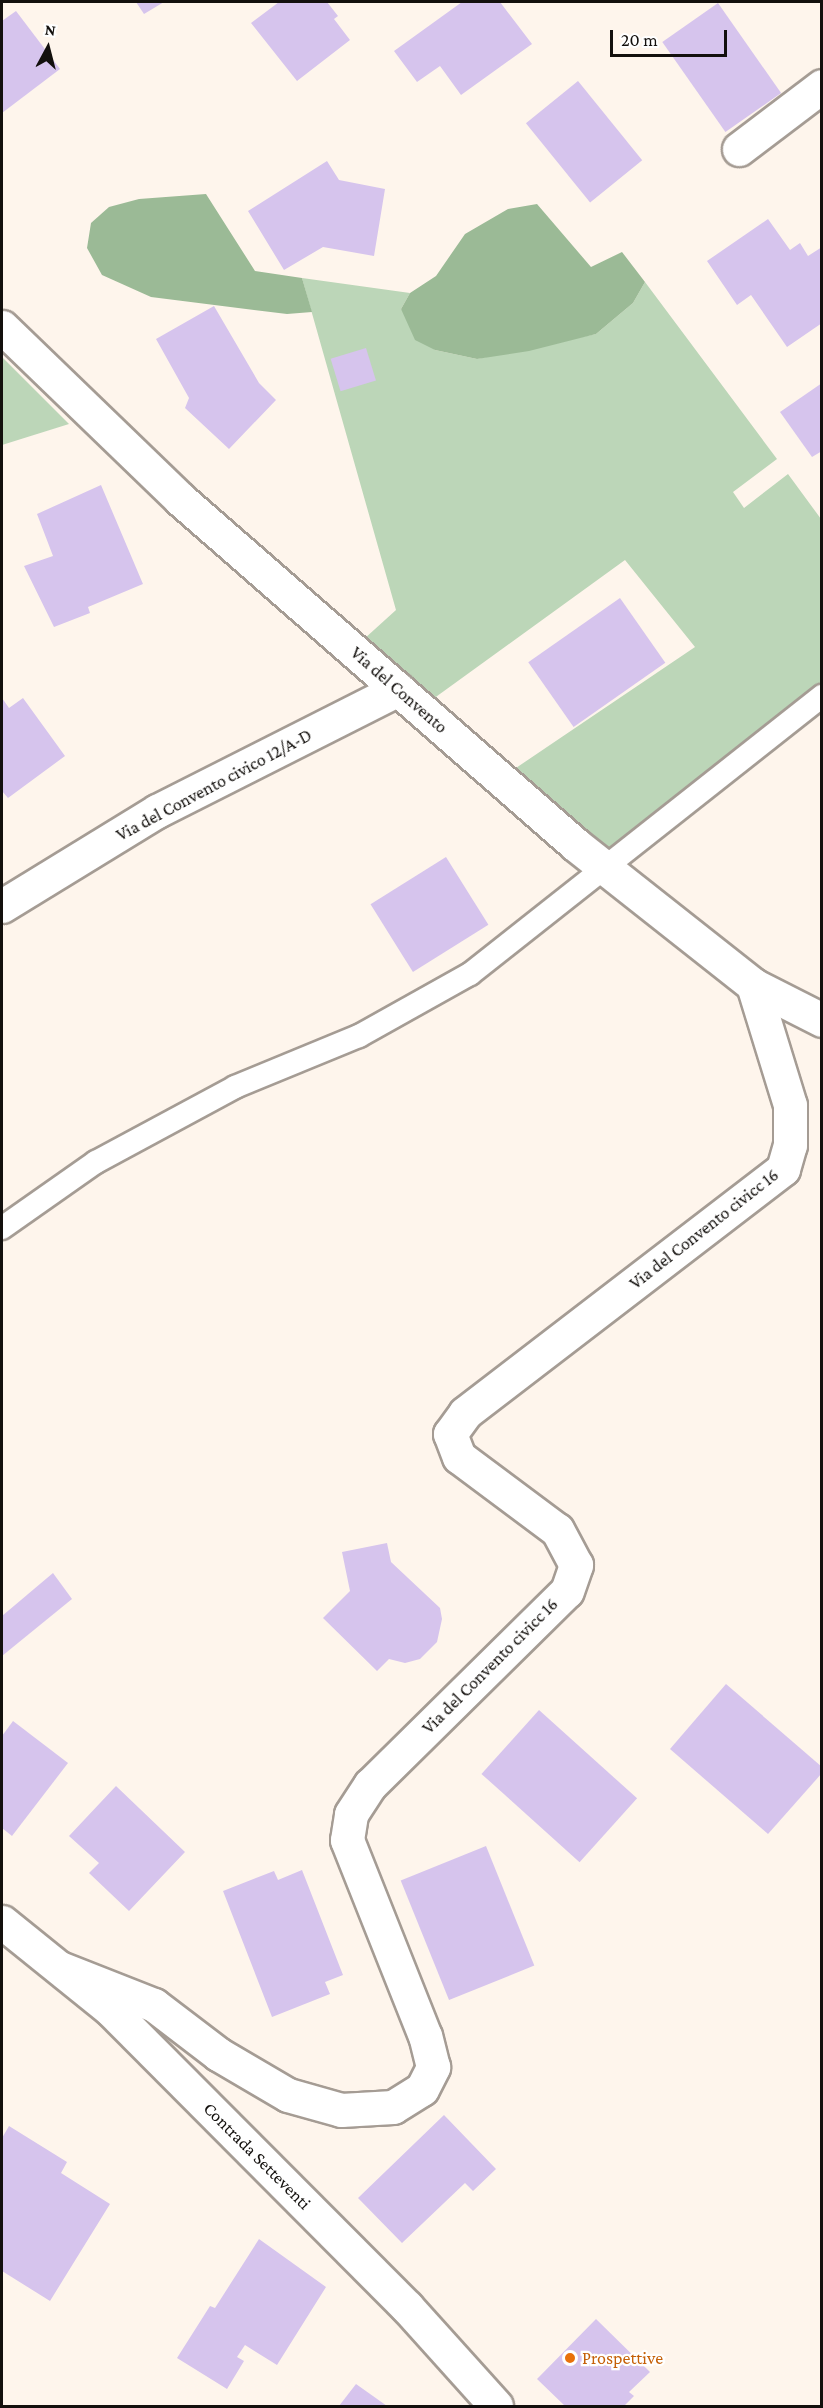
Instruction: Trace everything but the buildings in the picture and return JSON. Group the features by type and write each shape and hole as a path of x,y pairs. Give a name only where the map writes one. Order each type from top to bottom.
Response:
{"street":[{"path":"739,148 822,86"},
{"name":"Via del Convento","path":"2,327 180,499 605,868 753,985 822,1020"},
{"name":"Via del Convento civico 12/A-D","path":"2,906 157,811 398,689"},
{"name":"Via del Convento civicc 16","path":"60,1968 154,2005 218,2054 288,2095 341,2110 393,2107 422,2090 433,2067 424,2036 347,1840 351,1814 370,1785 567,1591 576,1565 557,1530 459,1457 450,1434 465,1413 783,1169 790,1145 790,1105 753,985"},
{"name":"Contrada Setteventi","path":"2,1922 111,2010 376,2276 496,2406"}],"lane":[{"path":"2,1228 96,1162 205,1103 359,1036 470,974 822,696"}],"green space":[{"path":"206,194 255,271 302,278 312,312 287,314 151,297 102,275 87,248 91,223 109,207 139,199"},
{"path":"537,204 591,267 622,252 645,282 633,303 596,334 529,351 477,359 435,350 415,340 401,309 410,293 436,276 465,234 508,209"},
{"path":"302,278 410,293 401,309 435,350 477,359 596,334 633,303 645,282 777,459 733,492 744,508 788,474 821,519 821,687 610,849 510,772 695,647 625,560 433,699 364,639 396,610"},
{"path":"2,357 69,424 2,445"}],"place":[{"name":"Prospettive","path":"570,2358"}]}
